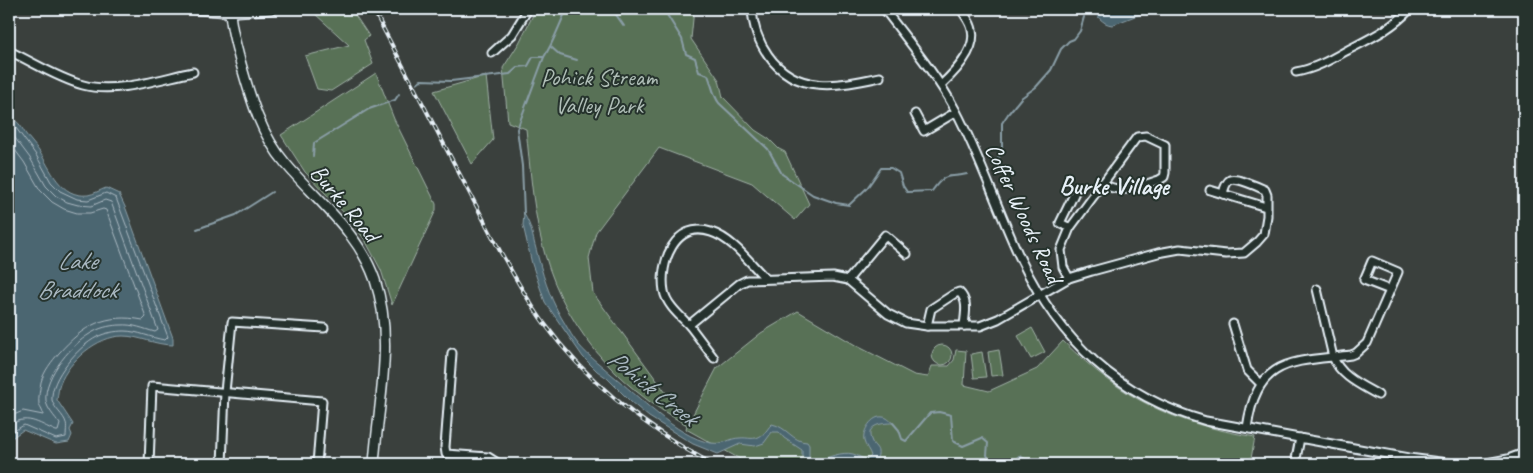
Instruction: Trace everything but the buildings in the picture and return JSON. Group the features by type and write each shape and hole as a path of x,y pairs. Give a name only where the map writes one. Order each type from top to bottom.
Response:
{"main road":[{"path":"192,9 272,9"},
{"name":"Burke Road","path":"230,10 232,29 251,102 264,133 286,164 350,232 363,252 375,281 383,311 385,342 374,464"}],"street":[{"path":"492,53 512,35 528,9"},
{"path":"752,9 754,28 758,38 777,68 784,72 804,82 816,84 841,85 880,77"},
{"name":"Coffer Woods Road","path":"884,9 941,84 956,112 1020,258 1041,296 1069,334 1086,353 1114,378 1159,405 1206,421 1409,461 1455,464"},
{"path":"941,84 952,75 968,53 972,40 973,32 970,22 961,9"},
{"path":"1296,72 1314,67 1378,34 1396,23 1410,9"},
{"path":"9,51 67,80 91,87 119,87 193,72"},
{"path":"915,114 924,131 956,112"},
{"path":"1069,278 1063,266 1061,250 1070,228 1102,184 1137,137 1146,136 1165,145 1165,173 1164,177 1160,180 1124,190 1116,190 1102,184"},
{"path":"688,325 739,284 748,280 833,277 848,280 894,317 914,325 980,326 998,320 1069,278 1158,253 1180,249 1226,254 1244,252 1264,234 1267,216 1267,195 1265,190 1235,179 1227,183 1223,194"},
{"path":"1070,228 1060,223 1076,190"},
{"path":"1210,190 1266,207"},
{"path":"714,358 667,300 664,292 666,257 670,247 678,238 687,233 700,230 711,232 730,242 766,279"},
{"path":"848,280 885,235 907,254"},
{"path":"1247,428 1253,400 1261,384 1272,372 1287,364 1301,360 1351,355 1362,348 1372,333 1398,272 1372,261 1364,280 1390,290"},
{"path":"1317,289 1333,358 1337,367 1378,395"},
{"path":"928,326 931,309 960,292 964,296 966,303 964,326"},
{"path":"222,464 225,392 232,322 324,328"},
{"path":"1233,324 1247,370 1261,384"},
{"path":"452,353 446,454 488,457 499,464"},
{"path":"149,464 152,386 322,401 318,464"},
{"path":"1295,464 1300,438"},
{"path":"1481,464 1508,459 1524,453"}],"green space":[{"path":"328,9 351,9 369,36 364,40 373,64 331,91 317,89 305,56 349,45 314,13"},
{"name":"Pohick Stream Valley Park","path":"536,9 694,9 691,39 719,80 723,97 755,130 785,152 809,204 795,220 752,183 659,148 596,232 589,258 593,293 685,419 690,420 717,368 761,333 798,311 857,346 914,375 928,377 932,366 949,366 954,360 956,350 966,351 964,385 989,391 1037,369 1063,341 1107,379 1151,406 1199,424 1255,437 1250,464 738,463 740,459 686,429 687,425 636,391 613,371 576,324 561,297 549,269 535,212 526,129 508,122 503,68 519,43"},
{"path":"376,73 394,119 436,204 436,210 392,305 381,270 365,240 346,215 305,172 281,135"},
{"path":"486,76 493,140 472,164 434,91"},
{"path":"1032,328 1045,352 1031,359 1018,336"},
{"path":"942,345 949,348 952,355 949,362 942,365 935,362 932,355 935,348"},
{"path":"999,350 1003,375 991,376 988,352"},
{"path":"982,352 986,377 974,378 971,354"}],"water":[{"path":"1091,9 1153,9 1112,25 1103,21"},
{"name":"Lake Braddock","path":"9,118 18,123 39,151 52,174 70,192 78,195 88,195 106,188 119,194 173,338 173,345 160,344 129,336 113,337 94,345 77,359 64,375 58,390 57,400 73,424 70,430 72,435 69,442 56,444 23,430 9,440"},
{"path":"524,214 530,227 549,293 575,340 592,358 671,424 698,439 716,443 736,438 759,437 772,424 782,428 798,440 807,442 811,460 816,461 849,453 867,460 871,456 864,441 866,428 875,418 884,417 893,423 875,426 870,432 872,442 878,452 874,464 857,464 846,460 830,464 811,464 805,460 802,450 784,438 779,432 772,432 764,443 755,446 740,444 718,454 693,444 649,417 583,357 545,302 532,264 523,225"}],"waterway":[{"name":"Pohick Creek","path":"524,214 522,166 517,129 544,57 567,9"},
{"path":"612,9 624,26"},
{"path":"664,10 682,39 686,54 695,58 699,72 708,75 719,103 768,149 782,174 813,195 836,203 849,205 867,188 881,168 891,168 899,173 907,192 932,191 944,178 967,174"},
{"path":"993,165 1002,153 1002,123 1021,98 1036,87 1051,70 1061,49 1074,39 1080,31 1084,17"},
{"path":"551,47 560,55 577,60"},
{"path":"417,83 421,80 451,81 510,74 518,67 528,66 533,57 544,57"},
{"path":"313,156 314,143 369,109 395,100 399,94"},
{"path":"197,229 236,215 272,192"},
{"name":"Pohick Creek","path":"893,423 899,430 902,439 906,441 930,413 939,412 951,415 953,441 963,446 982,438 988,443 987,455 992,464"},
{"name":"Pohick Creek","path":"1011,464 1019,456 1025,459 1028,464"}],"railway":[{"path":"373,9 500,251 544,323 580,366 620,403 641,420 712,464"}],"district":[{"name":"Burke Village","path":"1114,185"}]}
